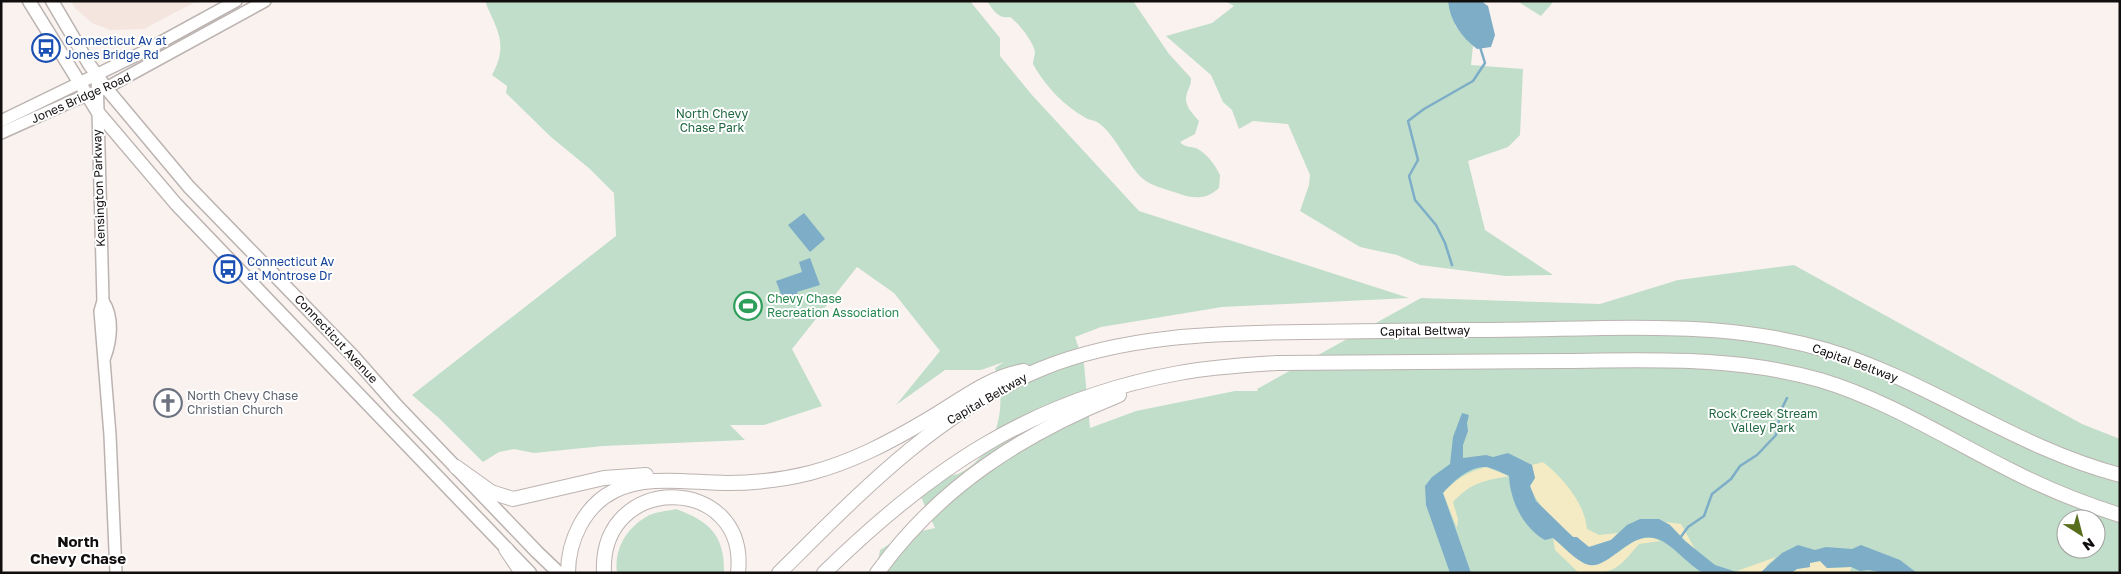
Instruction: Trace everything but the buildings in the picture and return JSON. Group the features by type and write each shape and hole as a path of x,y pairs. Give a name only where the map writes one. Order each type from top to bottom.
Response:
{"highway":[{"name":"Capital Beltway","path":"779,573 862,491 927,436 974,404 1013,382 1042,368 1088,353 1133,344 1223,334 1648,328 1741,332 1828,350 1909,382 2071,458 2120,475"},
{"path":"824,573 884,517 920,487 994,438 1034,418 1096,394 1180,372 1277,363 1651,360 1734,363 1774,369 1819,380 1857,393 1896,410 2054,491 2120,515"},
{"path":"568,573 571,545 576,530 587,514 614,491 631,485 656,482 726,483 783,479 840,465 862,456 904,433 968,394 1006,374 1042,368"},
{"path":"877,573 907,534 931,510 962,483 1011,448 1040,430 1098,403 1180,372"},
{"path":"456,467 491,492 509,499 530,497 604,478 625,476 656,474 726,483"},
{"path":"604,573 606,545 620,520 633,508 648,501 678,496 694,500 709,507 729,526 737,542 740,559 738,573"},
{"path":"506,549 522,573"}],"main road":[{"name":"Connecticut Avenue","path":"29,1 79,83 97,92 354,356 456,467 559,573"},
{"name":"Connecticut Avenue","path":"52,1 97,74 97,111 176,204 530,573"},
{"name":"Jones Bridge Road","path":"1,121 147,49 236,1"},
{"name":"Jones Bridge Road","path":"1,133 97,92 265,1"},
{"name":"Kensington Parkway","path":"97,111 103,301 109,310 110,343 104,359 110,434 116,573"}],"shaded area":[{"path":"71,1 197,1 144,29 110,30 92,23 75,8"}],"green space":[{"path":"485,1 970,1 1000,38 1000,56 1032,95 1139,211 1409,298 1222,307 1101,327 1075,337 1084,364 1090,428 1136,411 1235,391 1258,391 1257,389 1421,298 1600,304 1678,280 1794,265 2082,424 2120,439 2120,573 876,573 880,550 904,535 935,528 915,484 960,473 973,464 991,441 997,427 1000,412 999,382 995,368 1004,362 981,370 945,370 896,405 940,351 894,293 857,267 792,349 822,406 764,425 730,425 745,440 603,446 534,453 514,449 499,452 483,462 440,419 412,395 616,236 614,193 590,169 551,137 506,93 507,86 492,75 500,54 497,29"},
{"path":"987,1 1133,1 1169,54 1191,78 1186,101 1199,121 1195,134 1180,142 1198,149 1211,160 1220,175 1219,188 1209,195 1194,197 1158,187 1142,178 1103,126 1070,108 1049,88 1033,64 1034,48 1025,33 1010,17 1002,17 996,13"},
{"path":"1225,1 1448,1 1456,27 1473,46 1471,65 1523,69 1520,135 1508,147 1468,161 1485,230 1553,275 1506,276 1420,265 1397,255 1360,247 1300,211 1309,185 1310,175 1288,124 1253,121 1239,129 1232,110 1223,102 1211,75 1166,36 1212,23 1234,6"},
{"path":"1517,1 1554,1 1541,16"},
{"path":"676,509 698,519 713,531 722,549 724,573 617,573 617,556 623,540 633,527 649,515"}],"sand":[{"path":"1543,462 1558,475 1577,500 1587,529 1599,535 1618,533 1611,540 1589,547 1562,528 1540,505 1530,486 1535,478 1532,465"},
{"path":"1486,467 1509,476 1478,483 1466,490 1453,502 1458,519 1457,528 1443,493 1462,477"},
{"path":"1665,522 1681,524 1696,551 1670,525"},
{"path":"1553,538 1584,564 1596,563 1614,556 1638,540 1652,538 1660,541 1639,544 1614,569 1579,573 1555,550"},
{"path":"1776,557 1760,573 1737,571"},
{"path":"1820,561 1827,568 1851,567 1850,572 1791,573 1797,569 1810,567 1810,563"}],"water":[{"path":"1448,1 1481,1 1488,6 1495,35 1491,47 1477,49 1466,39 1454,22"},
{"path":"804,213 825,239 810,252 788,225"},
{"path":"810,258 820,285 797,292 800,300 785,305 776,281 802,272 799,262"},
{"path":"1462,413 1469,415 1468,431 1463,445 1463,458 1486,455 1493,457 1508,453 1532,465 1535,478 1530,486 1536,501 1573,537 1577,537 1589,547 1611,540 1627,525 1640,519 1659,519 1670,525 1685,541 1715,565 1740,573 1704,573 1667,544 1654,538 1644,538 1635,541 1601,563 1594,565 1586,564 1573,556 1553,538 1545,540 1530,528 1515,504 1509,476 1495,469 1480,467 1468,472 1443,493 1471,573 1450,573 1426,505 1425,486 1432,477 1450,464 1453,437"},
{"path":"1798,545 1815,550 1826,547 1852,549 1861,545 1900,560 1917,573 1860,571 1851,567 1827,568 1820,561 1810,563 1810,567 1797,569 1791,573 1760,573 1782,553"}],"waterway":[{"path":"1452,265 1445,243 1436,225 1415,200 1409,176 1418,160 1408,121 1424,109 1473,81 1485,63 1480,47"},
{"path":"1680,538 1688,527 1704,516 1712,494 1731,479 1740,466 1757,455 1776,435 1781,410 1787,398"}],"place":[{"name":"Connecticut Av at Jones Bridge Rd","path":"46,48"},
{"name":"Connecticut Av at Montrose Dr","path":"228,269"},
{"name":"Chevy Chase Recreation Association","path":"748,306"},
{"name":"North Chevy Chase Christian Church","path":"168,403"}],"district":[{"name":"North Chevy Chase","path":"78,550"}],"park label":[{"name":"North Chevy Chase Park","path":"712,121"},
{"name":"Rock Creek Stream Valley Park","path":"1763,421"}]}
